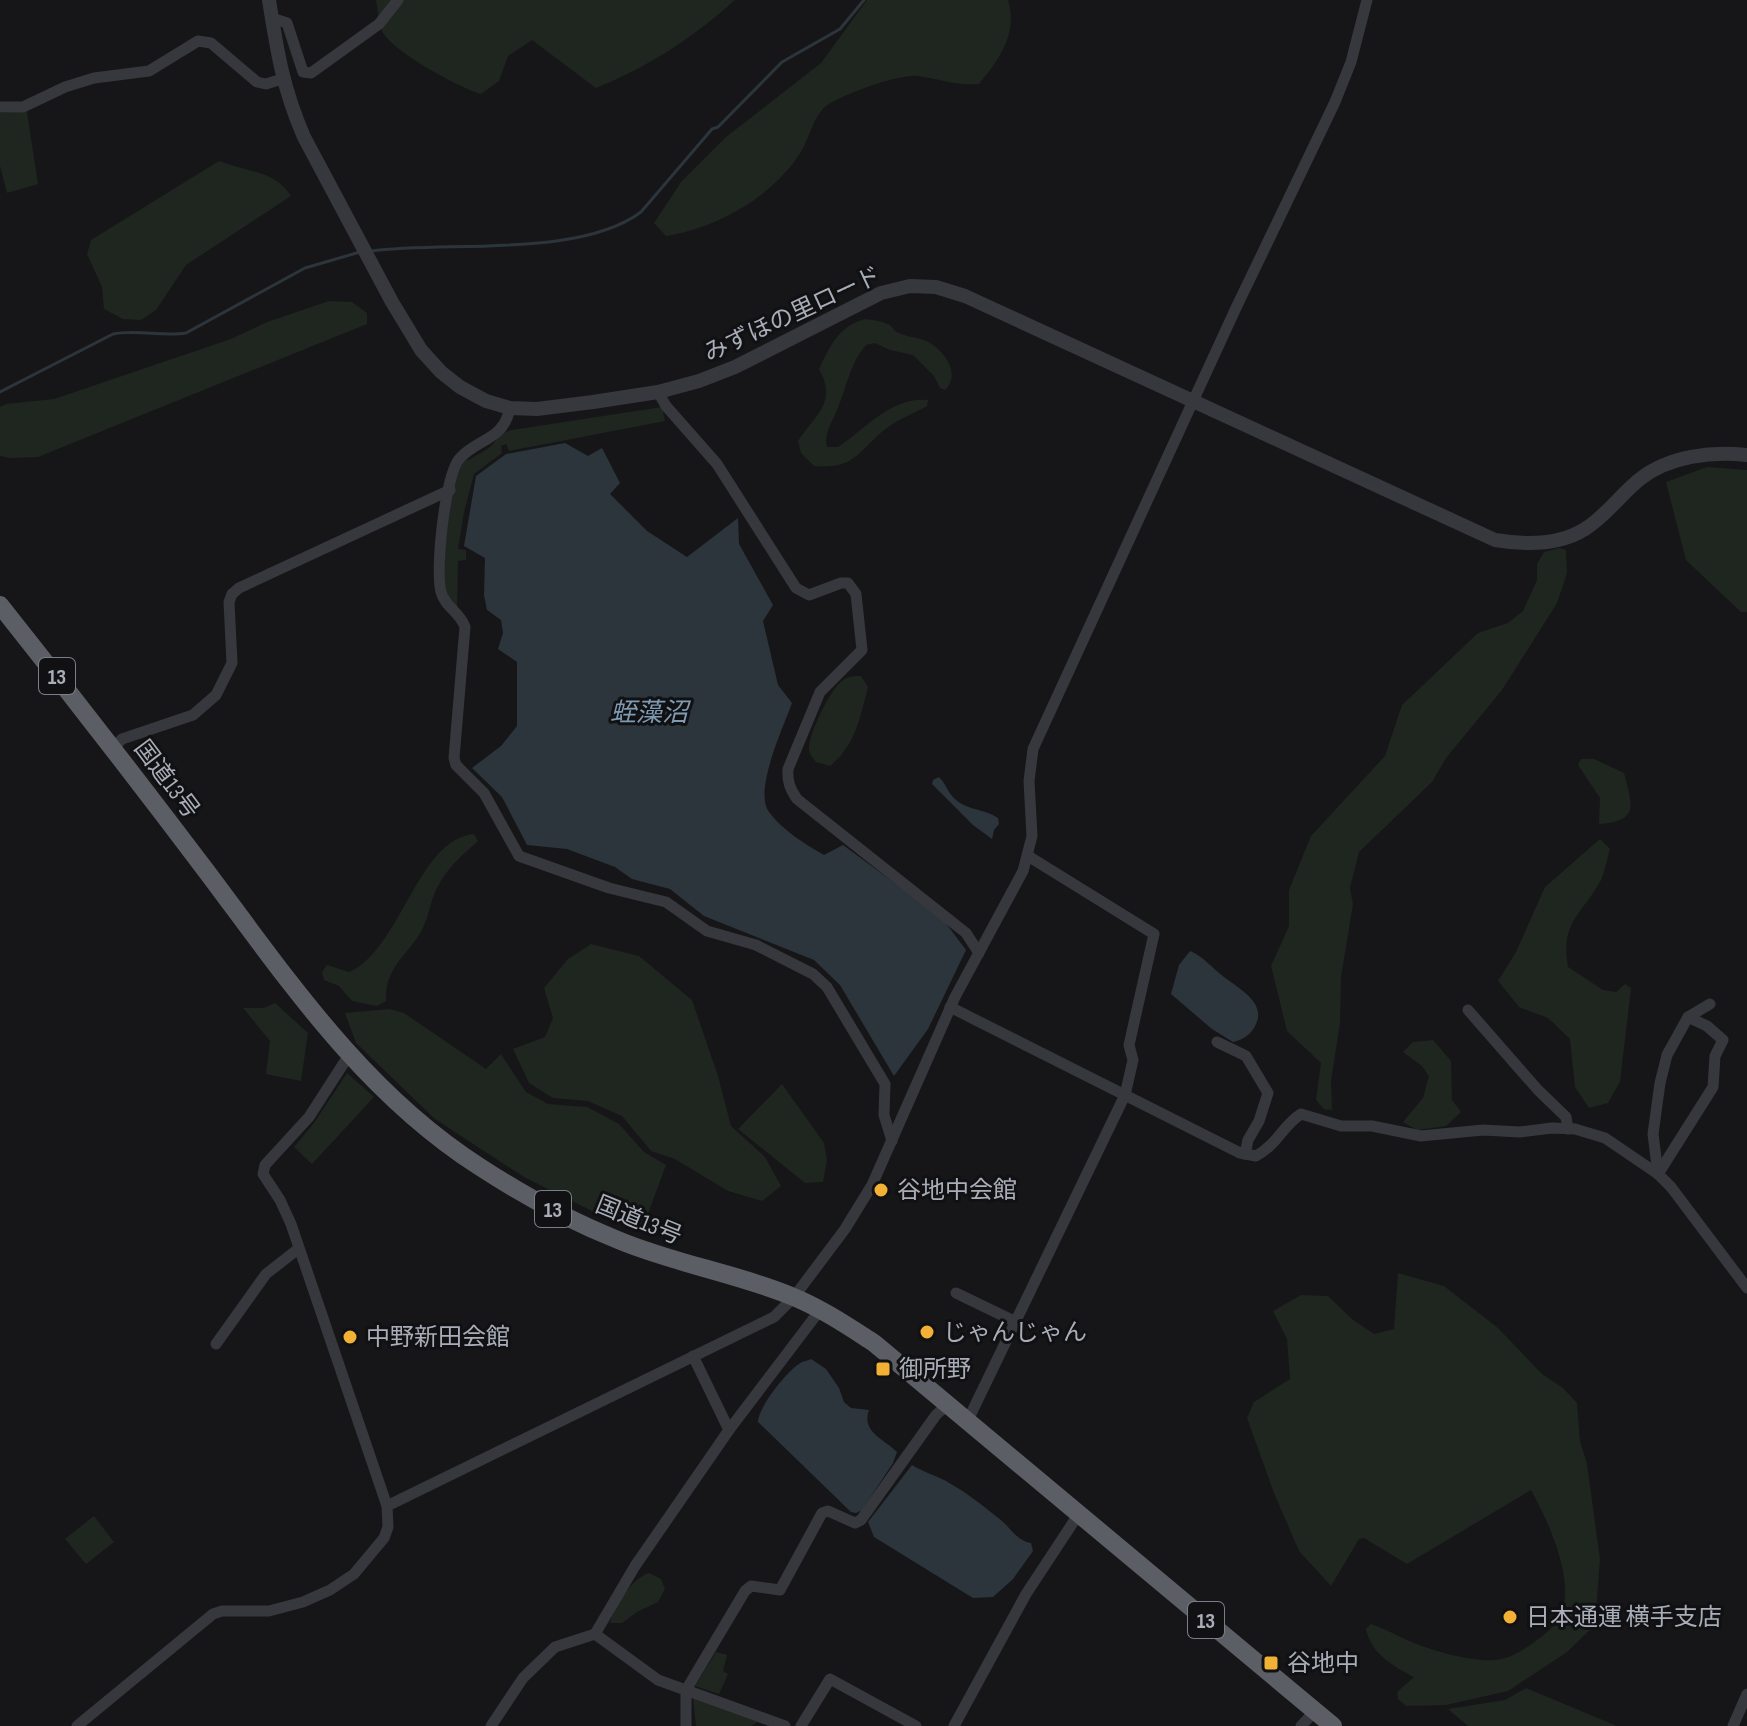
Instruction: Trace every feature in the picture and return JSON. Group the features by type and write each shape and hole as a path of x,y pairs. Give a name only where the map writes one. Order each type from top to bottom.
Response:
{"highway":[{"name":"国道13号","path":"0,605 113,748 310,1010 406,1113 438,1139 529,1196 617,1240 794,1297 874,1343 1333,1726"}],"street":[{"name":"みずほの里ロード","path":"269,0 282,79 304,137 392,302 421,350 441,372 486,401 510,408 537,409 658,392 735,367 881,293 910,286 936,287 965,296 1495,540 1517,544 1557,540 1585,529 1643,477 1664,467 1711,453 1747,455"},
{"path":"272,18 287,23 298,64 303,72 311,73 379,24 398,0"},
{"path":"387,1506 774,1317 794,1297 845,1229 872,1185 950,1007 1010,898 1028,856 1032,836 1029,781 1033,749 1235,310 1335,102 1352,60 1367,0"},
{"path":"0,107 23,107 65,87 94,78 149,71 198,41 219,48 257,82 266,84 282,79"},
{"path":"658,392 666,406 717,464 796,588 809,595 848,583 856,594 862,650 820,692 788,769 790,789 797,799 966,933 979,953"},
{"path":"510,408 504,428 461,457 456,464 443,514 440,589 465,627 454,758 456,765 484,793 519,856 609,888 666,902 707,931 756,945 813,974 827,987 885,1084 884,1115 892,1141"},
{"path":"113,748 122,739 193,715 216,695 232,663 229,602 239,588 450,490"},
{"path":"968,1420 1125,1095 1133,1060 1129,1045 1154,934 1028,856"},
{"path":"1658,1174 1653,1134 1667,1055 1688,1017 1710,1004"},
{"path":"950,1007 1245,1154 1256,1156 1271,1147 1301,1114 1341,1126 1372,1126 1421,1136 1552,1128 1605,1138 1658,1174 1671,1187 1747,1288"},
{"path":"1468,1010 1538,1090 1566,1117 1568,1129"},
{"path":"1658,1174 1713,1087 1715,1056 1723,1040 1707,1026 1688,1017"},
{"path":"1217,1042 1246,1056 1268,1093 1245,1154"},
{"path":"77,1726 213,1614 222,1611 269,1611 303,1602 330,1590 354,1574 384,1538 388,1527 387,1506 280,1200 263,1174 264,1168 309,1117 349,1055"},
{"path":"216,1344 266,1274 298,1249"},
{"path":"956,1293 1016,1322"},
{"path":"491,1726 523,1678 555,1647 595,1634 635,1566 729,1430 820,1310"},
{"path":"693,1356 729,1430"},
{"path":"686,1726 686,1690 745,1591 751,1586 780,1590 822,1513 828,1511 855,1523 861,1520 936,1415 948,1404"},
{"path":"954,1726 1026,1594 1078,1515"},
{"path":"595,1634 658,1680 785,1726"},
{"path":"801,1726 830,1679 916,1726"},
{"path":"1733,1726 1747,1694"},
{"path":"1301,1726 1315,1711"}],"shaded area":[{"path":"376,0 735,0 669,50 634,71 596,88 532,40 508,56 499,81 481,94 427,68 398,48 382,31"},
{"path":"867,0 1008,0 1009,34 994,65 979,84 910,76 871,86 833,101 817,117 802,149 773,185 741,209 723,218 666,236 654,223 681,182 726,137 821,63"},
{"path":"27,112 38,184 7,193 0,166 0,113"},
{"path":"219,161 268,176 291,196 186,265 156,310 141,320 123,319 104,309 102,287 87,254 91,240"},
{"path":"329,301 352,302 367,313 367,324 38,457 0,456 0,407 6,404 54,399 231,339 267,322"},
{"path":"865,319 890,325 898,332 931,344 948,362 952,376 950,384 945,390 940,388 934,376 913,355 875,343 866,345 852,368 829,428 827,447 838,447 880,415 903,403 928,400 927,406 888,427 846,462 814,466 801,453 798,441 825,400 826,391 819,369 842,332"},
{"path":"662,407 665,421 509,451 506,444 501,446 502,453 474,474 458,549 466,550 466,560 458,561 457,609 443,587 444,537 454,483 464,460 484,451 512,430"},
{"path":"1707,467 1747,470 1747,612 1741,612 1686,560 1666,482"},
{"path":"1559,548 1566,550 1567,573 1557,603 1502,690 1446,758 1432,782 1359,852 1350,888 1353,904 1341,977 1340,1023 1331,1081 1332,1110 1324,1109 1316,1100 1321,1063 1287,1031 1271,966 1289,926 1289,890 1311,836 1385,756 1402,705 1478,633 1508,623 1523,611 1537,580 1537,564 1544,552"},
{"path":"861,676 868,687 851,740 830,766 816,762 809,752 809,744 826,702 842,681"},
{"path":"1581,759 1594,759 1624,773 1630,802 1627,815 1599,824 1600,798 1578,765"},
{"path":"474,834 478,841 455,862 441,881 422,930 393,971 386,990 386,1001 377,1006 352,1001 339,986 324,980 322,972 327,965 349,972 367,960 438,855 454,840"},
{"path":"1600,839 1610,849 1601,880 1570,928 1566,951 1568,967 1603,990 1616,992 1625,984 1631,988 1620,1082 1608,1103 1589,1108 1575,1087 1570,1039 1548,1018 1519,1007 1498,981 1516,952 1545,887"},
{"path":"591,944 639,956 692,1000 731,1126 765,1157 781,1186 762,1201 728,1191 675,1159 651,1151 622,1116 588,1101 553,1098 529,1083 513,1049 545,1037 553,1018 544,988 568,959"},
{"path":"275,1003 308,1033 301,1081 266,1074 270,1041 243,1008 264,1008"},
{"path":"390,1009 404,1013 486,1069 501,1054 526,1092 548,1104 587,1107 619,1124 644,1152 666,1165 643,1227 602,1216 524,1177 435,1119 356,1043 345,1013"},
{"path":"1433,1040 1451,1061 1452,1100 1461,1112 1446,1126 1417,1130 1403,1122 1423,1098 1429,1076 1422,1066 1403,1052 1413,1042"},
{"path":"347,1073 374,1097 312,1164 294,1147"},
{"path":"782,1084 824,1143 827,1160 823,1182 805,1183 738,1129"},
{"path":"1398,1273 1444,1286 1498,1328 1542,1374 1563,1388 1577,1403 1580,1441 1587,1464 1600,1559 1595,1625 1567,1652 1508,1691 1446,1705 1406,1706 1398,1699 1397,1692 1414,1677 1391,1664 1378,1652 1366,1629 1371,1624 1437,1651 1490,1660 1515,1654 1544,1635 1559,1618 1565,1588 1552,1535 1531,1490 1407,1564 1364,1538 1359,1539 1331,1586 1299,1551 1247,1418 1254,1402 1290,1379 1287,1339 1273,1311 1301,1295 1328,1296 1352,1319 1374,1334 1394,1329"},
{"path":"94,1516 114,1542 86,1564 65,1539"},
{"path":"649,1573 661,1579 665,1589 658,1602 622,1623 610,1623 625,1594 636,1581"},
{"path":"716,1652 727,1655 723,1671 728,1674 719,1694 695,1686"},
{"path":"1526,1688 1617,1726 1468,1726 1448,1709 1505,1700"},
{"path":"693,1698 758,1722 751,1726 696,1726"}],"water":[{"name":"蛭藻沼","path":"565,443 588,456 602,448 620,483 610,494 647,531 687,557 738,518 739,544 773,605 763,621 778,685 792,703 767,774 765,802 769,812 787,831 824,855 843,845 942,918 966,950 928,1029 894,1076 840,985 814,960 704,916 670,889 632,879 615,867 567,849 527,845 502,797 472,768 501,746 517,726 517,662 498,649 503,633 501,620 487,610 484,595 485,558 464,546 476,476 506,454"},
{"path":"939,777 959,803 998,818 999,824 992,839 973,825 932,784"},
{"path":"1190,951 1204,959 1254,1003 1258,1016 1256,1024 1244,1038 1233,1042 1212,1029 1171,994 1179,965"},
{"path":"811,1359 826,1369 844,1402 851,1408 869,1410 867,1418 871,1430 897,1452 862,1510 856,1513 851,1512 758,1422 780,1382 800,1363"},
{"path":"912,1465 959,1489 1021,1539 1031,1543 1033,1551 1013,1579 993,1597 973,1598 874,1537 868,1522"}],"waterway":[{"path":"371,251 549,242 584,236 615,226 641,212 712,129 718,127 782,62 840,29 864,0"},
{"path":"0,392 113,334 186,333 305,268 360,252"}],"place":[{"name":"谷地中会館","path":"881,1190"},
{"name":"じゃんじゃん","path":"927,1332"},
{"name":"中野新田会館","path":"350,1337"},
{"name":"御所野","path":"883,1369"},
{"name":"日本通運 横手支店","path":"1510,1617"},
{"name":"谷地中","path":"1271,1663"}]}
